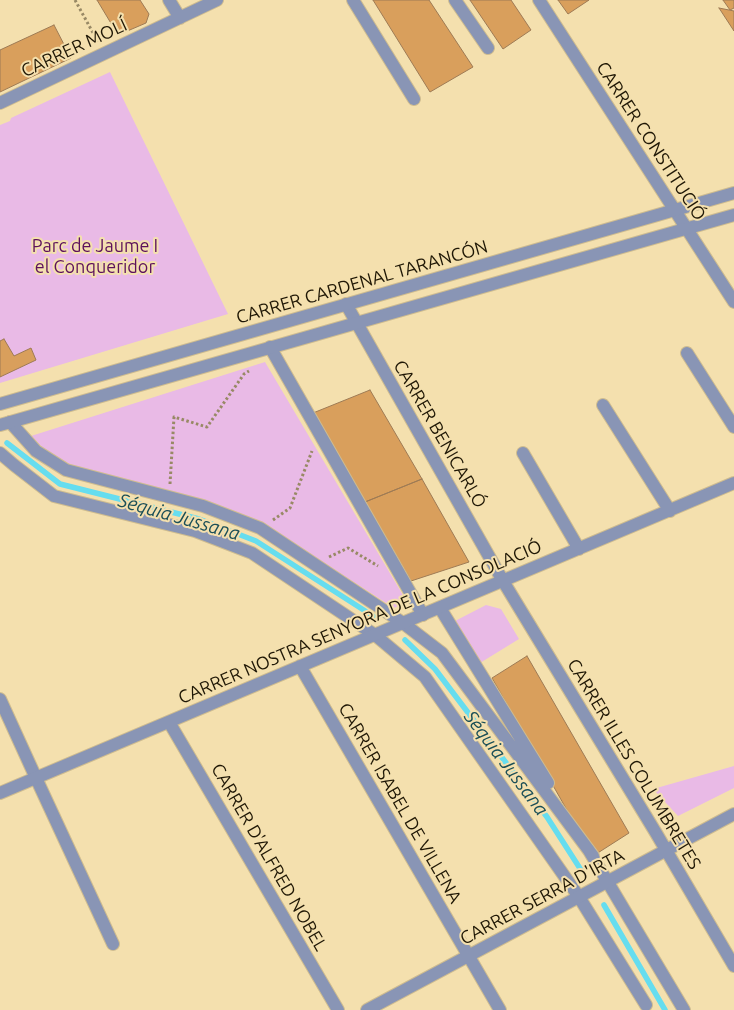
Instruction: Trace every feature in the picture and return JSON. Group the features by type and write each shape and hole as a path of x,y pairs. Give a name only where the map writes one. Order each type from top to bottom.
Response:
{"street":[{"path":"169,0 180,18"},
{"name":"CARRER MOLÍ","path":"0,103 217,0"},
{"path":"353,0 414,99"},
{"path":"455,0 488,48"},
{"name":"CARRER CONSTITUCIÓ","path":"539,0 734,302"},
{"name":"CARRER CARDENAL TARANCÓN","path":"0,404 734,193"},
{"path":"5,423 734,215"},
{"name":"CARRER BENICARLÓ","path":"346,304 503,581"},
{"path":"270,347 422,615"},
{"path":"687,353 734,427"},
{"path":"603,405 670,510"},
{"path":"5,423 36,451 66,470 203,506 260,528 403,623 442,653 593,856"},
{"path":"0,453 54,496 195,531 252,553 375,635 425,677 580,896 646,1005"},
{"path":"523,453 579,549"},
{"name":"CARRER NOSTRA SENYORA DE LA CONSOLACIÓ","path":"0,793 734,484"},
{"name":"CARRER ILLES COLUMBRETES","path":"503,581 734,966"},
{"path":"440,608 593,856 684,1010"},
{"name":"CARRER ISABEL DE VILLENA","path":"300,666 500,1010"},
{"path":"0,699 113,944"},
{"name":"CARRER D'ALFRED NOBEL","path":"169,722 338,1010"},
{"name":"CARRER SERRA D'IRTA","path":"367,1010 734,815"}],"path":[{"path":"75,0 104,53"},
{"path":"169,497 174,417 207,427 244,374 252,370"},
{"path":"260,528 290,508 319,434"},
{"path":"314,564 348,548 380,567"}],"green space":[{"name":"Parc de Jaume I el Conqueridor","path":"110,72 228,314 0,383 0,125 10,121 11,118"},
{"path":"265,362 407,602 394,608 299,547 69,464 45,450 31,436"},
{"path":"486,605 501,609 519,639 480,663 455,621"},
{"path":"734,766 734,788 678,816 653,789"}],"building":[{"path":"97,0 140,0 149,14 146,23 118,35"},
{"path":"373,0 429,0 473,67 430,92"},
{"path":"470,0 511,0 531,30 503,49"},
{"path":"558,0 589,0 568,14"},
{"path":"723,0 734,0 734,8 730,10"},
{"path":"719,8 734,11 734,31"},
{"path":"54,25 71,58 0,92 0,50"},
{"path":"4,339 14,356 31,348 36,360 0,377 0,341"},
{"path":"370,390 422,479 365,502 313,413"},
{"path":"422,479 469,562 411,581 365,502"},
{"path":"527,656 629,833 593,856 492,678"}],"waterway":[{"name":"Séquia Jussana","path":"7,443 60,484 199,519 256,541 373,616"},
{"name":"Séquia Jussana","path":"405,640 435,669 547,817 581,870"},
{"name":"Séquia Jussana","path":"604,905 665,1010"}]}
